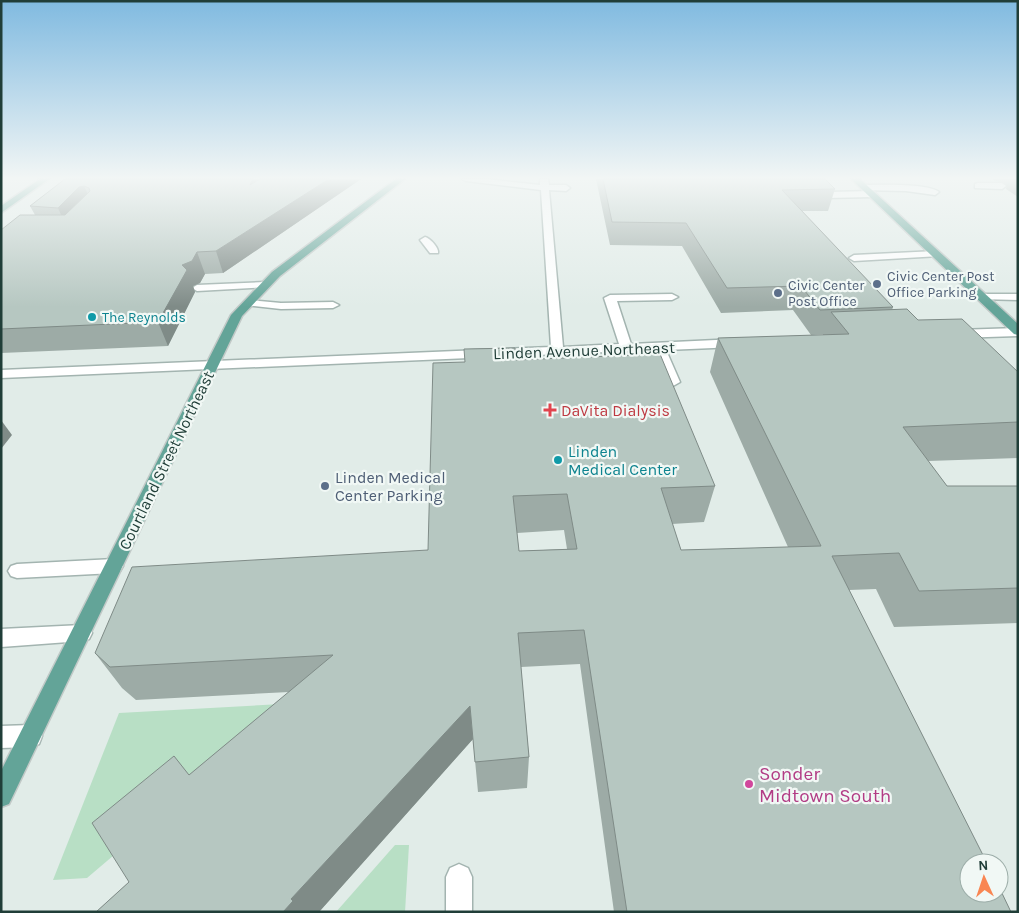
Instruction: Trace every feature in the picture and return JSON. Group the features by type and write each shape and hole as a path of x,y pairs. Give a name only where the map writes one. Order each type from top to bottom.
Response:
{"main road":[{"name":"Courtland Street Northeast","path":"1,796 238,316 276,274 345,222"},
{"path":"902,222 1018,332"}],"street":[{"path":"546,222 544,253 557,351"},
{"path":"547,230 559,230"},
{"path":"425,240 434,251"},
{"path":"854,258 936,254"},
{"path":"198,288 265,285"},
{"path":"626,348 610,298 672,297"},
{"path":"982,297 1018,297"},
{"path":"249,303 281,306 333,305"},
{"path":"947,335 1018,332"},
{"name":"Linden Avenue Northeast","path":"1,374 754,343"},
{"path":"659,347 667,375"},
{"path":"447,355 447,371"},
{"path":"17,571 114,566"},
{"path":"1,638 82,633"},
{"path":"1,737 31,736"},
{"path":"458,912 459,877"}],"green space":[{"path":"281,704 280,714 87,878 53,880 119,713"},
{"path":"395,845 409,845 405,912 336,912"}],"building":[{"path":"12,222 262,222 216,251 197,252 192,261 182,265 187,270 158,322 1,329 1,230"},
{"path":"612,222 812,222 893,307 820,310 801,286 727,288 686,223"},
{"path":"907,309 918,320 962,319 1018,372 1018,422 903,427 947,486 1018,486 1018,588 919,591 899,553 832,556 982,853 959,853 959,903 1007,903 1011,912 627,912 584,630 518,633 529,757 475,762 470,706 291,899 293,901 283,912 96,912 129,882 92,823 174,756 189,775 333,655 110,667 95,653 132,567 428,550 433,363 465,362 464,349 515,348 516,360 660,354 715,486 661,488 681,550 821,546 718,338 849,334 831,312","holes":["567,494 577,549 519,551 513,496"]}],"place":[{"name":"Civic Center Post Office Parking","path":"877,284"},
{"name":"Civic Center Post Office","path":"778,293"},
{"name":"The Reynolds","path":"92,317"},
{"name":"DaVita Dialysis","path":"550,410"},
{"name":"Linden Medical Center","path":"558,460"},
{"name":"Linden Medical Center Parking","path":"325,486"},
{"name":"Sonder Midtown South","path":"749,784"}]}
